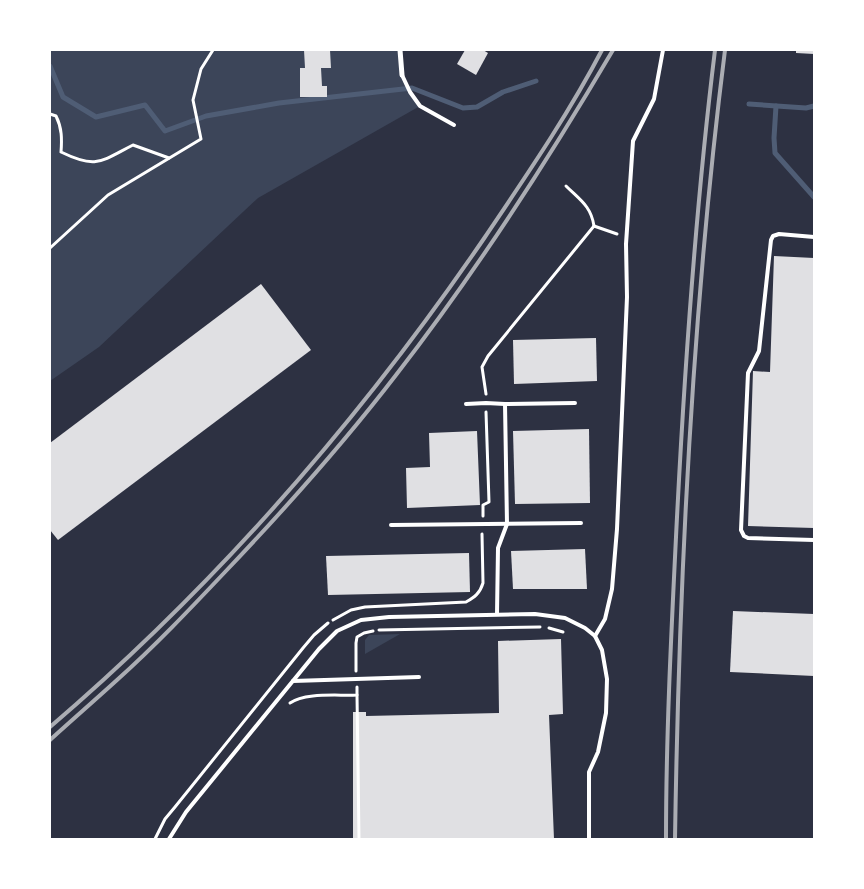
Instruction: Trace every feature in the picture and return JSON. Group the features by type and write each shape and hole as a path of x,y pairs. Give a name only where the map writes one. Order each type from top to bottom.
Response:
{"street":[{"path":"400,50 402,75"}],"lane":[{"path":"595,636 605,619 612,589 616,537 627,306 626,244 632,141 654,98 664,50"},
{"path":"402,75 410,92 420,106 454,125"},
{"path":"814,237 779,234 773,236 771,240 759,351 748,373 741,530 744,536 748,538 814,540"},
{"path":"466,404 575,403"},
{"path":"497,614 498,548 507,524 505,404"},
{"path":"391,525 581,523"},
{"path":"169,839 186,812 292,681 319,649 338,631 361,620 389,617 535,614 565,618 585,628 595,636 602,650 607,679 606,704 598,752 589,772 589,839"},
{"path":"292,681 419,677"}],"path":[{"path":"50,248 108,195 201,139 193,100 201,69 213,50"},
{"path":"50,114 56,116 61,126 61,152 79,161 98,163 133,145 170,158"},
{"path":"456,602 466,602 476,596 481,590 483,583 483,505 489,502 486,390 482,367 488,356 594,226 592,214 586,205 566,186"},
{"path":"594,226 618,234 626,244"},
{"path":"357,695 359,839"}],"shaded area":[{"path":"50,50 400,50 402,75 420,106 258,198 99,347 50,381"},
{"path":"400,634 365,654 365,640 369,635"}],"building":[{"path":"304,50 330,50 331,68 321,68 322,86 327,86 327,97 300,97 300,68 305,68"},
{"path":"465,50 483,50 488,53 476,75 457,64"},
{"path":"796,50 814,50 814,54 796,53"},
{"path":"774,256 814,258 814,528 748,526 753,371 770,372"},
{"path":"261,284 311,350 58,540 50,530 50,443"},
{"path":"596,338 597,381 514,384 513,340"},
{"path":"589,429 590,503 515,504 513,431"},
{"path":"477,431 480,505 407,508 406,468 430,467 429,433"},
{"path":"585,549 587,589 513,589 511,551"},
{"path":"469,553 470,592 328,595 326,556"},
{"path":"733,611 814,614 814,676 730,672"},
{"path":"561,639 563,714 549,715 554,839 353,839 353,712 366,712 366,716 499,713 498,641"}],"waterway":[{"path":"50,66 63,97 96,117 145,105 165,131 206,116 279,103 412,88 463,108 477,107 503,92 536,81"},
{"path":"749,104 806,108 814,106"},
{"path":"776,106 775,153 814,197"}],"railway":[{"path":"50,727 171,616 284,496 337,434 438,304 485,237 561,122 602,50"},
{"path":"50,740 159,641 291,500 355,426 426,336 510,216 613,50"},
{"path":"666,839 669,688 683,415 696,233 715,50"},
{"path":"675,839 680,641 689,444 704,246 725,50"}]}
